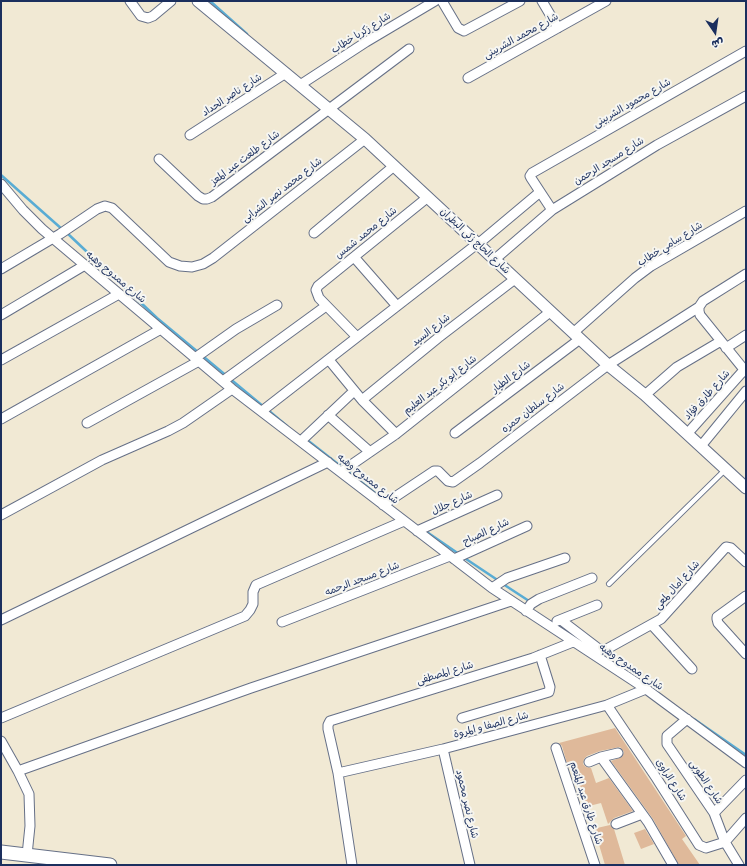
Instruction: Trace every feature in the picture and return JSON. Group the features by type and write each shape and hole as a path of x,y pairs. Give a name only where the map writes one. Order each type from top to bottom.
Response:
{"main road":[{"path":"1,852 110,865"}],"street":[{"path":"130,1 142,16 148,18 153,16 171,1"},
{"name":"شارع الحاج زكى البطران","path":"198,1 365,139 576,336 608,365 645,395 746,488"},
{"name":"شارع زكريا خطاب","path":"300,85 366,42 435,1"},
{"path":"442,1 458,28 461,30 467,29 520,1"},
{"path":"542,1 558,28"},
{"name":"شارع محمد الشربينى","path":"468,78 606,1"},
{"path":"328,109 409,49"},
{"name":"شارع محمود الشربينى","path":"540,192 530,176 532,174 746,51"},
{"name":"شارع ناصر الحداد","path":"190,135 286,73"},
{"name":"شارع مسجد الرحمن","path":"494,260 552,210 657,145 746,96"},
{"name":"شارع طلعت عبد المعز","path":"159,159 198,196 203,199 207,199 212,197 328,109"},
{"name":"شارع محمد نصر الشرابى","path":"57,236 97,209 109,206 169,262 180,266 192,267 203,264 213,258 365,139"},
{"path":"314,234 394,166"},
{"name":"شارع ممدوح وهبه","path":"1,184 23,210 57,236 85,265 161,329 227,378 232,389 265,409 303,439 328,462 343,470 404,521 422,529 454,557 495,586 511,601 646,689 746,763"},
{"path":"265,409 478,244 540,192 552,210"},
{"name":"شارع محمد شمس","path":"326,306 317,295 318,286 428,198"},
{"name":"شارع سامي خطاب","path":"576,336 635,278 651,266 746,211"},
{"path":"1,269 57,236"},
{"path":"354,257 397,306"},
{"path":"1,315 85,265"},
{"name":"شارع سلطان حمزه","path":"383,504 434,471 440,472 450,482 455,481 608,365 746,274"},
{"name":"شارع السيد","path":"362,400 438,338 515,279"},
{"path":"1,360 119,294"},
{"path":"701,304 700,315 745,371"},
{"path":"86,423 199,356 236,329 277,305"},
{"path":"227,378 326,306 357,337"},
{"name":"شارع أبو بكر عبد العليم","path":"343,470 396,434 550,312"},
{"path":"1,419 161,329"},
{"name":"شارع الطيار","path":"455,433 576,336"},
{"path":"645,395 677,367 724,344 746,336"},
{"path":"328,360 362,400 396,434"},
{"name":"شارع طارق فؤاد","path":"687,434 745,371"},
{"path":"1,514 102,460 168,431 232,389"},
{"path":"303,439 354,391"},
{"path":"701,446 746,391"},
{"path":"328,415 370,452"},
{"path":"1,620 328,462"},
{"name":"شارع جلال","path":"422,529 497,495"},
{"path":"1,718 244,616 253,604 253,592 256,585 404,521"},
{"name":"شارع الصباح","path":"454,557 469,552 527,526"},
{"name":"شارع امال لمعى","path":"561,620 599,649 603,650 661,620 724,549 728,547 746,562"},
{"name":"شارع مسجد الرحمه","path":"282,622 454,557"},
{"path":"495,586 507,578 565,558"},
{"path":"526,611 531,604 539,599 592,578"},
{"path":"746,596 717,617 717,621 746,654"},
{"path":"18,771 251,688 511,601"},
{"path":"548,625 597,605"},
{"path":"652,625 692,669"},
{"name":"شارع المصطفى","path":"338,773 328,729 330,721 540,655 573,642"},
{"path":"462,718 549,692 550,687 540,655"},
{"name":"شارع الصفا و المروة","path":"338,773 443,749 607,705 646,689"},
{"name":"شارع الراوى","path":"607,705 699,844 706,848 725,842"},
{"name":"شارع الطوبى","path":"687,719 667,736 667,744 714,813 725,842 739,865"},
{"path":"1,741 29,794 30,826 27,855"},
{"name":"شارع طارق عبد المنعم","path":"556,748 595,865"},
{"name":"شارع نصر محمود","path":"443,749 470,865"},
{"path":"589,762 601,757 618,753"},
{"path":"601,757 642,814 672,865"},
{"path":"338,773 352,865"},
{"path":"714,813 746,780"},
{"path":"616,824 642,814"},
{"path":"725,842 746,818"}],"lane":[{"path":"609,584 726,469"}],"building":[{"path":"615,728 686,836 682,839 700,865 679,865 653,819 611,761 622,757 624,752 620,747 600,751 587,756 584,759 583,764 586,767 591,768 596,783 609,778 633,811 614,818 608,824 601,803 585,807 572,769 568,767 562,746 559,743"},
{"path":"610,825 614,829 625,865 605,865 595,831 597,828"},
{"path":"645,829 654,844 641,849 634,833"}],"waterway":[{"path":"210,1 247,34"},
{"path":"1,175 63,230"},
{"path":"67,233 157,318 264,407"},
{"path":"268,410 287,426"},
{"path":"306,439 343,468"},
{"path":"347,471 379,496"},
{"path":"424,530 459,554"},
{"path":"463,557 499,581"},
{"path":"503,584 529,601"},
{"path":"694,719 746,755"}]}
